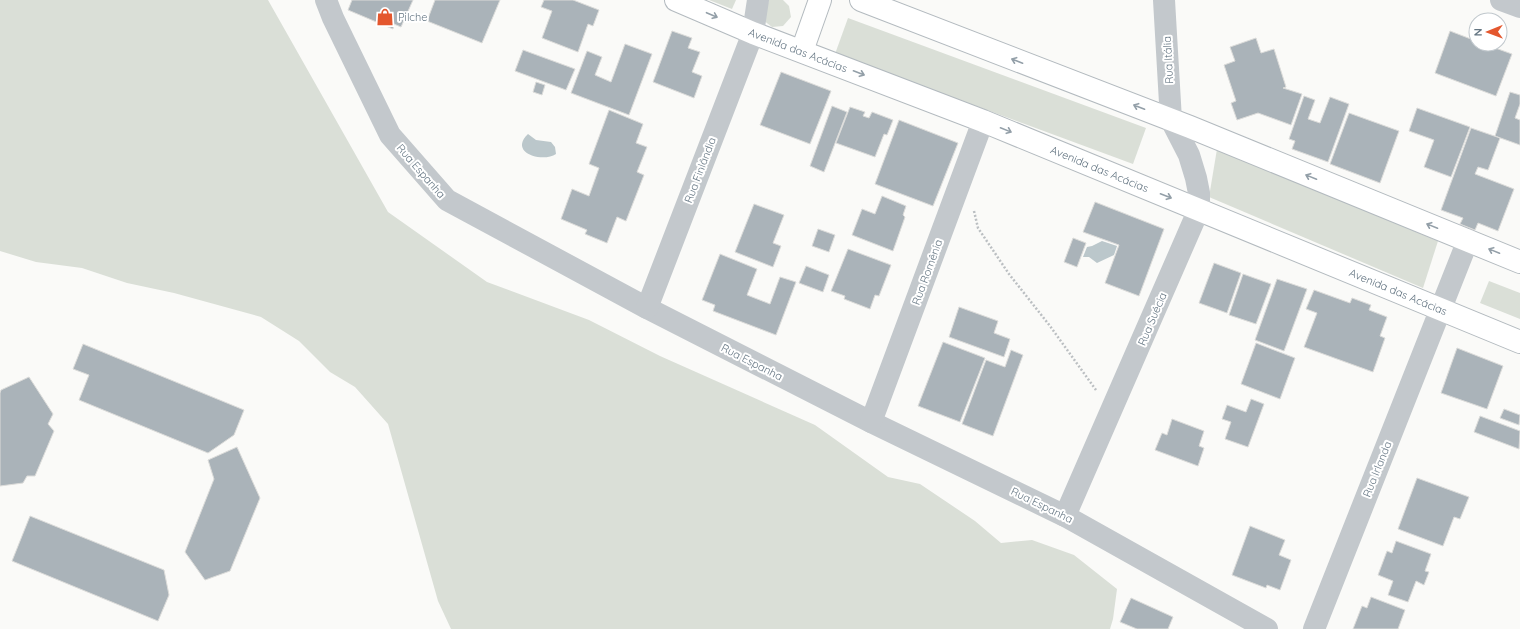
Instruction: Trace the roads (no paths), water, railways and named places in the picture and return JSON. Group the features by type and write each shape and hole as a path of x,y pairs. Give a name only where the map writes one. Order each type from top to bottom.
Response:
{"street":[{"name":"Rua Espanha","path":"326,0 333,18 390,135 446,200 647,308 871,422 1066,516 1267,629"},
{"name":"Avenida das Acácias","path":"676,0 753,33 802,50 983,121 1520,342"},
{"name":"Rua Finlândia","path":"647,308 753,33 758,0"},
{"path":"802,50 820,0"},
{"path":"861,0 1171,120 1520,262"},
{"name":"Rua Itália","path":"1164,0 1171,120"},
{"path":"1501,0 1520,8"},
{"name":"Rua Suécia","path":"1066,516 1199,209 1199,193 1189,155 1171,120"},
{"name":"Rua Romênia","path":"871,422 983,121"},
{"name":"Rua Irlanda","path":"1314,629 1468,240"}],"place":[{"name":"Pilche","path":"385,17"}]}
